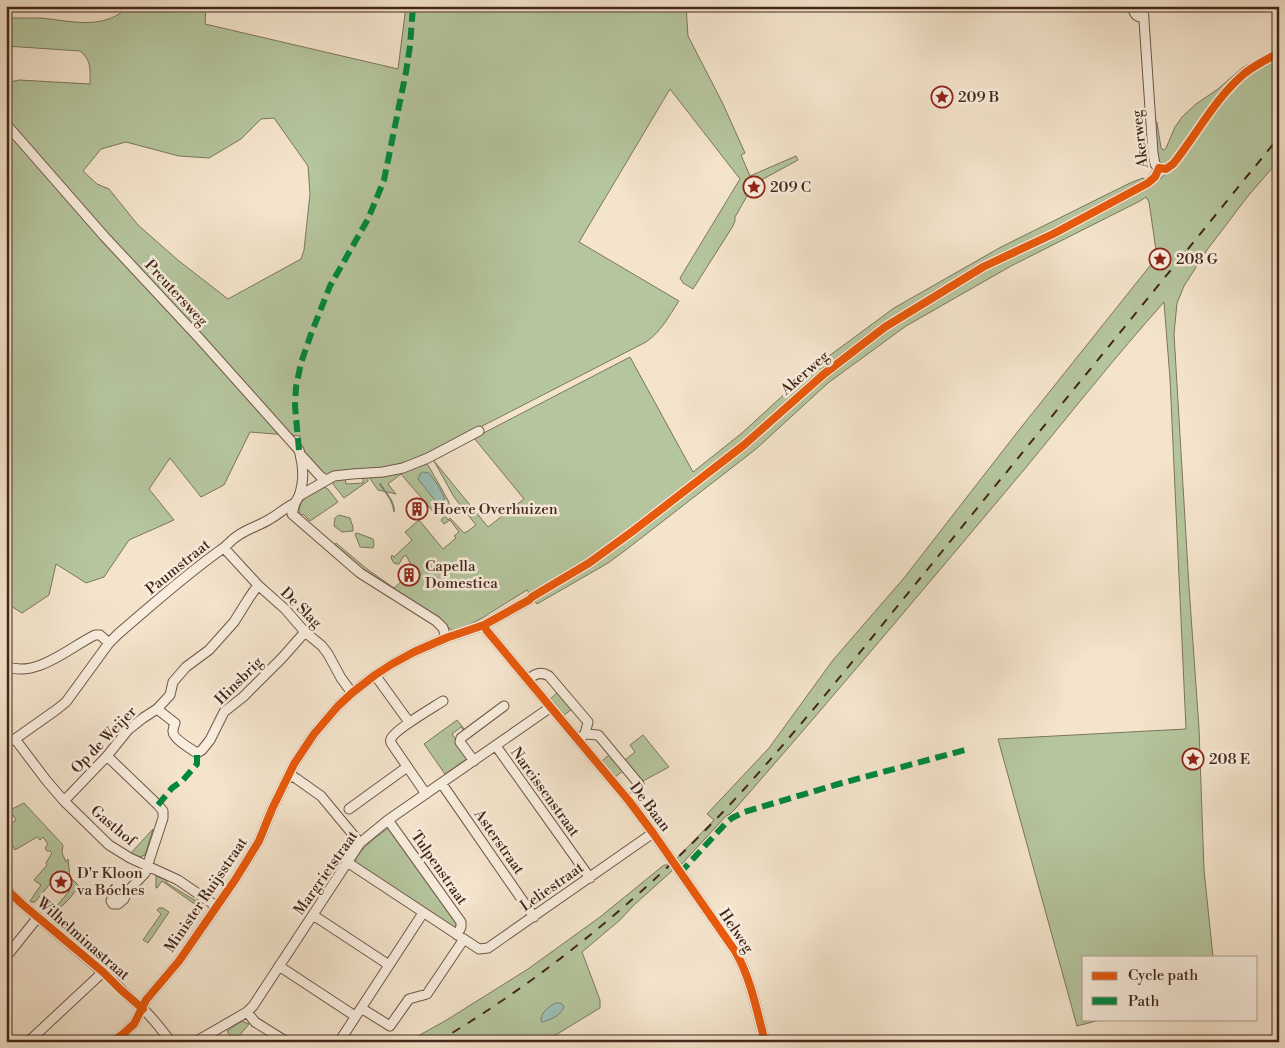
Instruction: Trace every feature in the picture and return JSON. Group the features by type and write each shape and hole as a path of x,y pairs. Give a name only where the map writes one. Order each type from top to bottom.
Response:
{"street":[{"path":"1132,6 1134,14 1144,18"},
{"name":"Akerweg","path":"484,625 590,563 744,445 824,374 885,327 983,267 1053,234 1148,183 1155,177 1159,168 1155,164 1153,153 1143,6"},
{"name":"Preutersweg","path":"6,124 104,236 249,393 320,476 326,480"},
{"name":"Paumstraat","path":"11,741 66,702 109,643 118,634 209,557 224,548 230,541 242,533 270,519 326,480 339,475 383,472 403,468 428,458 479,431"},
{"path":"300,454 303,484 292,514 360,573 436,621 442,628 446,638"},
{"name":"Paumstraat","path":"270,519 288,517 292,514"},
{"name":"De Slag","path":"224,548 258,585 285,609 305,632 322,646 352,693"},
{"name":"Op de Weijer","path":"64,801 107,756 128,730 157,709 170,695 173,682 186,667 208,650 234,622 258,585"},
{"name":"Minister Ruijsstraat","path":"111,1042 134,1024 146,1000 179,961 235,880 260,841 272,808 288,774 314,734 338,706 375,675 414,652 446,638 484,625"},
{"name":"De Baan","path":"484,625 551,707 582,737 653,833 695,895"},
{"name":"Hinsbrig","path":"157,709 175,723 172,731 174,735 197,753 210,740 224,712 243,698 305,632"},
{"path":"6,666 18,669 36,667 62,655 95,635 100,635 109,643"},
{"name":"De Baan","path":"528,680 534,674 545,673 549,676 588,722 582,737"},
{"path":"375,675 409,722"},
{"path":"426,794 390,743 390,740 392,736 409,722 443,701"},
{"path":"474,760 460,742 460,738 504,706"},
{"name":"Margrietstraat","path":"196,1042 247,1012 253,1006 360,843 388,820 551,707"},
{"name":"De Baan","path":"582,737 598,735 640,784 638,793 629,801"},
{"name":"Gasthof","path":"11,741 64,801 109,845 130,858 178,880 216,906"},
{"name":"Narcissenstraat","path":"496,746 590,878"},
{"path":"107,756 163,811 163,818 147,866 142,876 126,893"},
{"path":"349,809 407,767"},
{"path":"288,774 321,796 360,843"},
{"name":"Asterstraat","path":"442,784 534,917"},
{"name":"Tulpenstraat","path":"388,820 460,922 461,937"},
{"name":"Leliestraat","path":"461,937 479,949 488,948 653,833"},
{"name":"Tulpenstraat","path":"347,862 461,937"},
{"name":"Wilhelminastraat","path":"6,889 39,914 143,1009 171,1042"},
{"name":"Helweg","path":"695,895 742,963 765,1042"},
{"path":"339,1042 423,913"},
{"path":"6,957 39,914"},
{"path":"313,915 389,965"},
{"path":"361,1008 390,1026 409,999 427,994 461,937"},
{"path":"279,966 355,1016"},
{"path":"28,1042 103,972"},
{"path":"247,1012 255,1022 287,1042"}],"green space":[{"path":"129,6 206,6 205,24 398,69 406,6 686,6 688,36 723,104 745,153 741,155 750,176 796,156 798,160 754,184 735,217 733,226 693,289 683,283 680,278 740,179 670,89 579,242 679,301 651,338 418,459 387,468 326,477 299,447 300,436 250,432 224,485 201,497 170,458 149,489 174,520 129,540 104,577 86,583 56,564 49,595 22,613 6,603 6,83 19,80 90,84 90,66 87,58 80,51 6,46 6,18 41,18 87,23 109,19","holes":["274,118 308,166 310,194 304,250 301,259 228,299 179,261 138,225 109,189 97,184 83,171 101,149 126,142 179,156 209,158 241,139 261,119"]},
{"path":"1279,55 1279,160 1248,196 1207,250 1184,286 1177,303 1174,334 1199,728 1204,870 1213,956 1082,956 1082,1020 1100,1020 1077,1026 998,739 1186,729 1170,379 1164,302 916,598 736,808 726,816 679,867 675,860 714,820 707,814 769,748 833,660 904,578 1157,257 1149,202 1146,197 1011,266 906,326 828,383 756,449 627,549 608,563 537,604 527,590 482,618 455,632 372,578 333,546 336,543 367,569 394,588 407,577 409,579 415,573 406,555 399,564 394,563 391,558 392,555 394,557 412,540 405,532 419,520 443,549 456,538 454,536 459,532 450,520 444,524 441,520 445,516 448,520 450,518 464,533 476,525 454,497 434,461 488,527 524,499 474,438 630,357 693,472 742,433 814,367 894,308 1001,247 1130,183 1143,178 1148,182 1157,182 1177,163 1226,94 1251,71"},
{"path":"1263,57 1240,75 1224,91 1200,121 1171,163 1162,165 1158,161 1155,121 1157,122 1161,148 1164,150 1182,117 1242,68"},
{"path":"424,463 428,465 449,502 449,505 437,516 401,474 388,484 396,494 378,490 370,477"},
{"path":"363,476 368,477 368,481 344,498 333,484 333,481 345,478 346,484 363,483"},
{"path":"324,487 328,489 338,502 310,521 303,514 300,516 299,511 302,502 310,494"},
{"path":"339,515 350,518 353,531 342,532 334,526 335,518"},
{"path":"355,534 373,539 373,548 360,547"},
{"path":"558,692 572,709 563,716 549,700"},
{"path":"457,720 465,730 461,727 452,734 468,758 445,774 424,744"},
{"path":"643,735 669,767 643,781 625,760 635,752 630,745"},
{"path":"610,754 624,770 614,778 601,762"},
{"path":"24,803 63,845 62,853 66,862 68,859 70,877 79,886 52,916 50,914 70,890 55,878 35,902 30,901 41,885 34,880 47,865 46,863 52,853 45,848 48,844 43,837 40,840 37,837 15,850 6,834 6,827 16,820 10,810"},
{"path":"390,827 459,925 456,929 357,866 356,858 360,853"},
{"path":"153,829 145,855 140,857 131,853"},
{"path":"664,865 670,865 673,870 620,920 582,952 600,1000 600,1008 544,1042 407,1042 445,1021 528,969 600,917"},
{"path":"156,876 166,880 167,883 199,903 196,905 162,881 156,888"},
{"path":"159,908 169,912 148,943 143,940 161,914 157,910"},
{"path":"242,1021 249,1024 234,1042 227,1031"}],"water":[{"path":"423,472 429,473 439,487 445,499 440,504 437,503 418,479"},
{"path":"555,1003 560,1003 564,1006 561,1012 550,1020 541,1021 543,1013"}],"waterway":[{"path":"380,484 391,500 394,511"}],"railway":[{"path":"437,1042 476,1018 551,966 623,908 690,846 735,799 822,699 1279,137"}],"marked path":[{"path":"299,450 295,406 296,387 301,363 330,286 368,219 384,180 406,72 413,6"},
{"path":"680,873 726,823 744,812 965,750"},
{"path":"158,805 172,788 183,780 197,764 197,753"}],"cycle path":[{"path":"111,1042 134,1024 146,1000 179,961 235,880 259,841 294,764 314,734 352,693 392,664 446,638 484,625 589,563 744,445 824,374 885,327 983,267 1053,234 1148,183 1155,177 1159,168 1166,169 1173,164 1215,105 1234,83 1249,70 1279,53"},
{"path":"484,625 629,801 735,951 741,961 749,984 765,1042"},
{"path":"6,889 143,1009"}],"place":[{"name":"209 B","path":"942,97"},
{"name":"209 C","path":"754,187"},
{"name":"208 G","path":"1160,259"},
{"name":"Hoeve Overhuizen","path":"417,509"},
{"name":"Capella Domestica","path":"409,575"},
{"name":"208 E","path":"1193,759"},
{"name":"D'r Kloon va Bóches","path":"61,882"}]}
